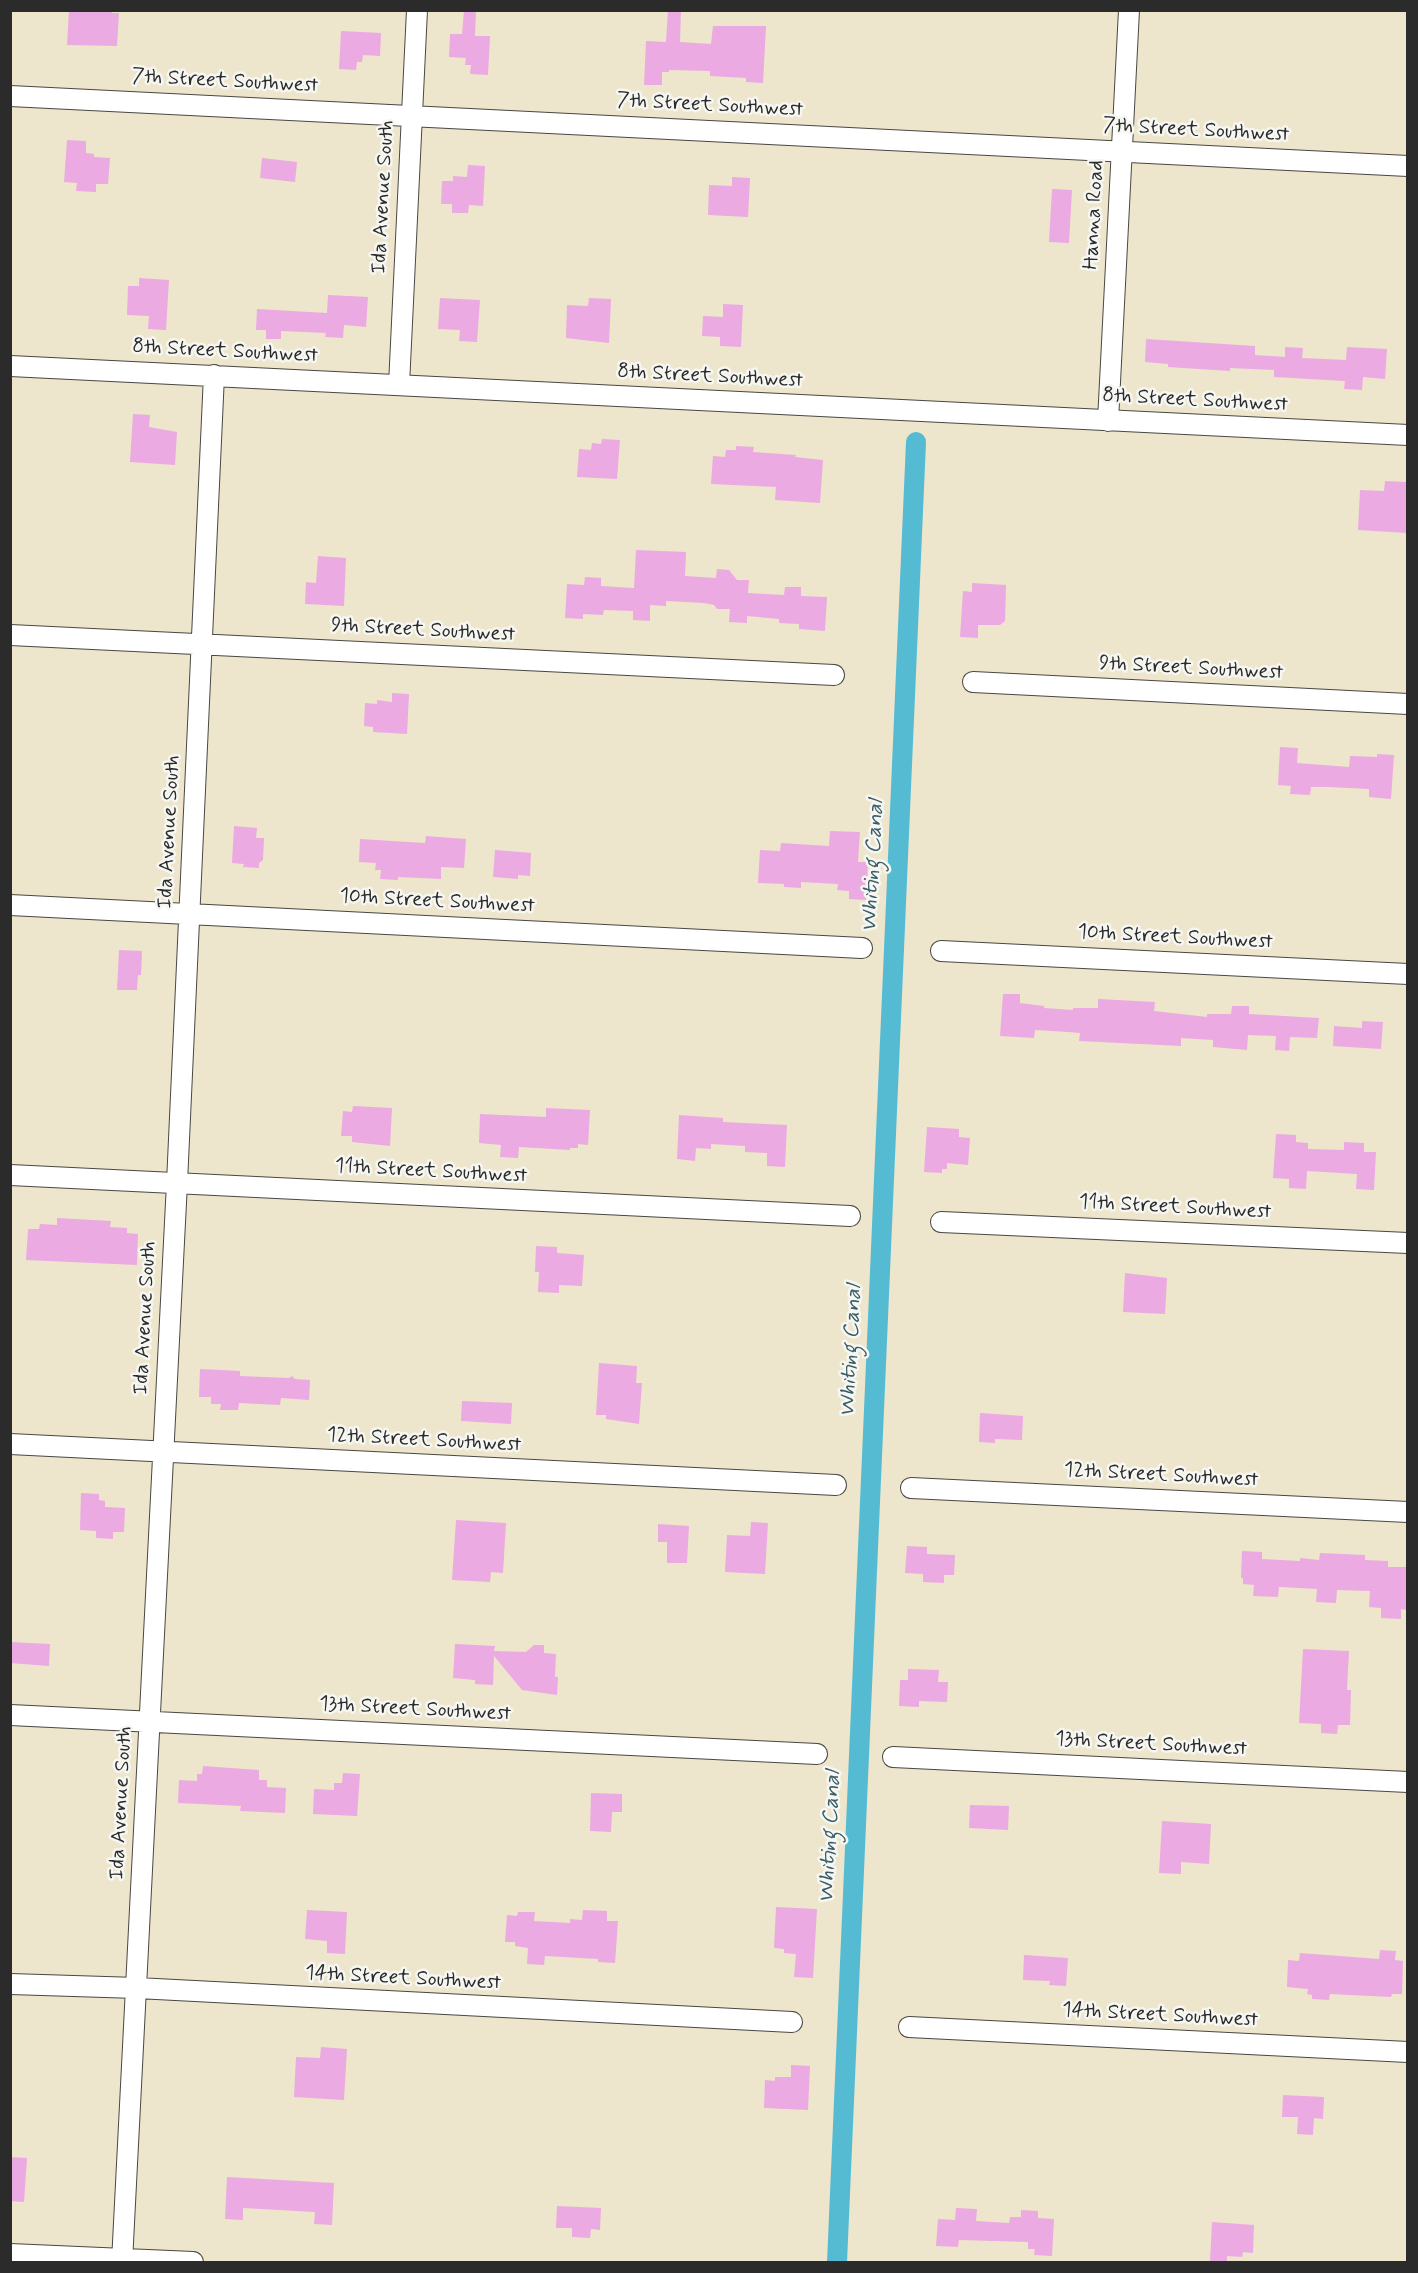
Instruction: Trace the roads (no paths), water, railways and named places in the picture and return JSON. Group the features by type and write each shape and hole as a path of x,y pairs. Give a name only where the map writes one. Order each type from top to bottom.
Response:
{"street":[{"name":"Ida Avenue South","path":"399,385 417,10"},
{"name":"Hanna Road","path":"1108,421 1129,10"},
{"name":"7th Street Southwest","path":"10,96 1407,166"},
{"name":"8th Street Southwest","path":"10,366 1407,435"},
{"name":"Ida Avenue South","path":"122,2261 164,1452 214,375"},
{"name":"9th Street Southwest","path":"10,635 834,675"},
{"name":"9th Street Southwest","path":"973,682 1407,704"},
{"name":"10th Street Southwest","path":"10,905 862,948"},
{"name":"10th Street Southwest","path":"941,951 1407,974"},
{"name":"11th Street Southwest","path":"10,1175 850,1216"},
{"name":"11th Street Southwest","path":"941,1222 1407,1243"},
{"name":"12th Street Southwest","path":"10,1444 836,1485"},
{"name":"12th Street Southwest","path":"911,1488 1407,1512"},
{"name":"13th Street Southwest","path":"10,1715 817,1754"},
{"name":"13th Street Southwest","path":"893,1757 1407,1782"},
{"name":"14th Street Southwest","path":"10,1984 136,1988 792,2022"},
{"name":"14th Street Southwest","path":"909,2027 1407,2052"},
{"path":"10,2254 122,2261 193,2262"}],"waterway":[{"name":"Whiting Canal","path":"837,2262 916,442"}]}
